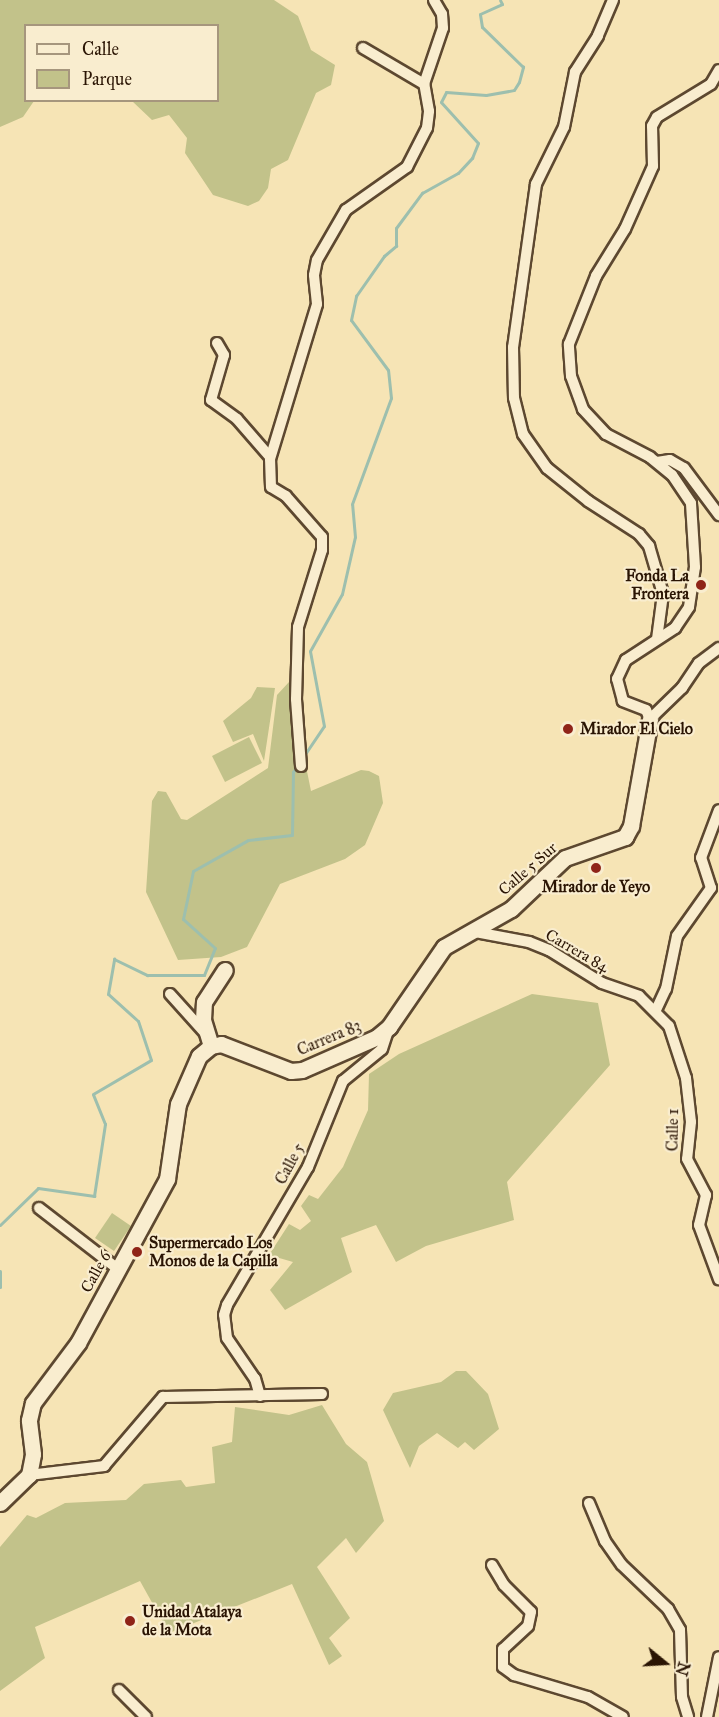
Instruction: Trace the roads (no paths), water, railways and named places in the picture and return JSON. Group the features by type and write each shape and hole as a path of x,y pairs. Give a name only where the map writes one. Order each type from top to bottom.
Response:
{"street":[{"path":"301,766 298,627 322,550 322,537 286,496 271,487 270,457 315,314 317,260 346,210 404,170 418,148 429,111 424,84 443,28 442,14 434,0"},
{"path":"613,0 598,36 575,72 564,127 536,184 513,347 514,398 523,434 547,468 588,501 639,534 649,546 663,594 657,639"},
{"path":"363,48 424,84"},
{"path":"719,70 711,84 657,117 652,126 653,166 625,228 596,276 569,344 571,376 583,409 606,434 657,462 688,495 695,558 693,591 686,613 675,627 626,660 616,684 623,701 646,710 650,719 682,688 699,663 719,648"},
{"path":"217,344 224,355 212,400 237,419 270,457"},
{"path":"657,462 670,460 684,468 719,515"},
{"name":"Calle 5 Sur","path":"389,1027 440,952 470,931 511,909 565,858 618,843 625,837 631,826 650,719"},
{"path":"656,1010 666,989 677,936 711,888 701,858 719,810"},
{"name":"Carrera 84","path":"470,931 535,944 602,983 633,992"},
{"path":"211,1042 203,1020 204,1002 225,970"},
{"name":"Calle 1","path":"633,992 656,1010 673,1032 682,1057 691,1122 686,1154 706,1192 699,1225 719,1279"},
{"path":"170,994 211,1042"},
{"name":"Carrera 83","path":"211,1042 291,1071 302,1070 362,1045 389,1027"},
{"name":"Calle 5","path":"260,1396 255,1379 227,1338 224,1315 233,1292 308,1167 339,1088 348,1074 382,1049 389,1027"},
{"name":"Calle 6","path":"29,1475 33,1454 29,1420 33,1403 78,1343 167,1179 181,1094 194,1064 211,1042"},
{"path":"39,1208 118,1269"},
{"path":"0,1503 29,1475 104,1466 163,1397 322,1394"},
{"path":"589,1503 605,1541 622,1565 668,1609 680,1630 682,1697 688,1717"},
{"path":"492,1565 504,1585 531,1612 528,1626 503,1649 503,1667 514,1675 588,1697 623,1717"},
{"path":"707,1717 719,1657"},
{"path":"119,1690 146,1717"}],"waterway":[{"path":"303,757 324,726 310,651 342,594 355,537 352,504 391,398 388,370 351,320 356,296 384,256 396,246 396,228 422,193 458,173 472,158 478,143 441,102 446,92 486,95 514,90 519,82 523,67 482,27 480,14 502,4 500,0"},
{"path":"0,1225 38,1188 94,1196 105,1124 93,1094 151,1060 138,1021 108,994 114,959 147,975 204,975 215,948 183,919 193,871 248,840 292,835 293,772 298,765"},
{"path":"0,1271 0,1287"}],"place":[{"name":"Fonda La Frontera","path":"701,585"},
{"name":"Mirador El Cielo","path":"568,729"},
{"name":"Mirador de Yeyo","path":"596,868"},
{"name":"Supermercado Los Monos de la Capilla","path":"137,1252"},
{"name":"Unidad Atalaya de la Mota","path":"130,1621"}]}
